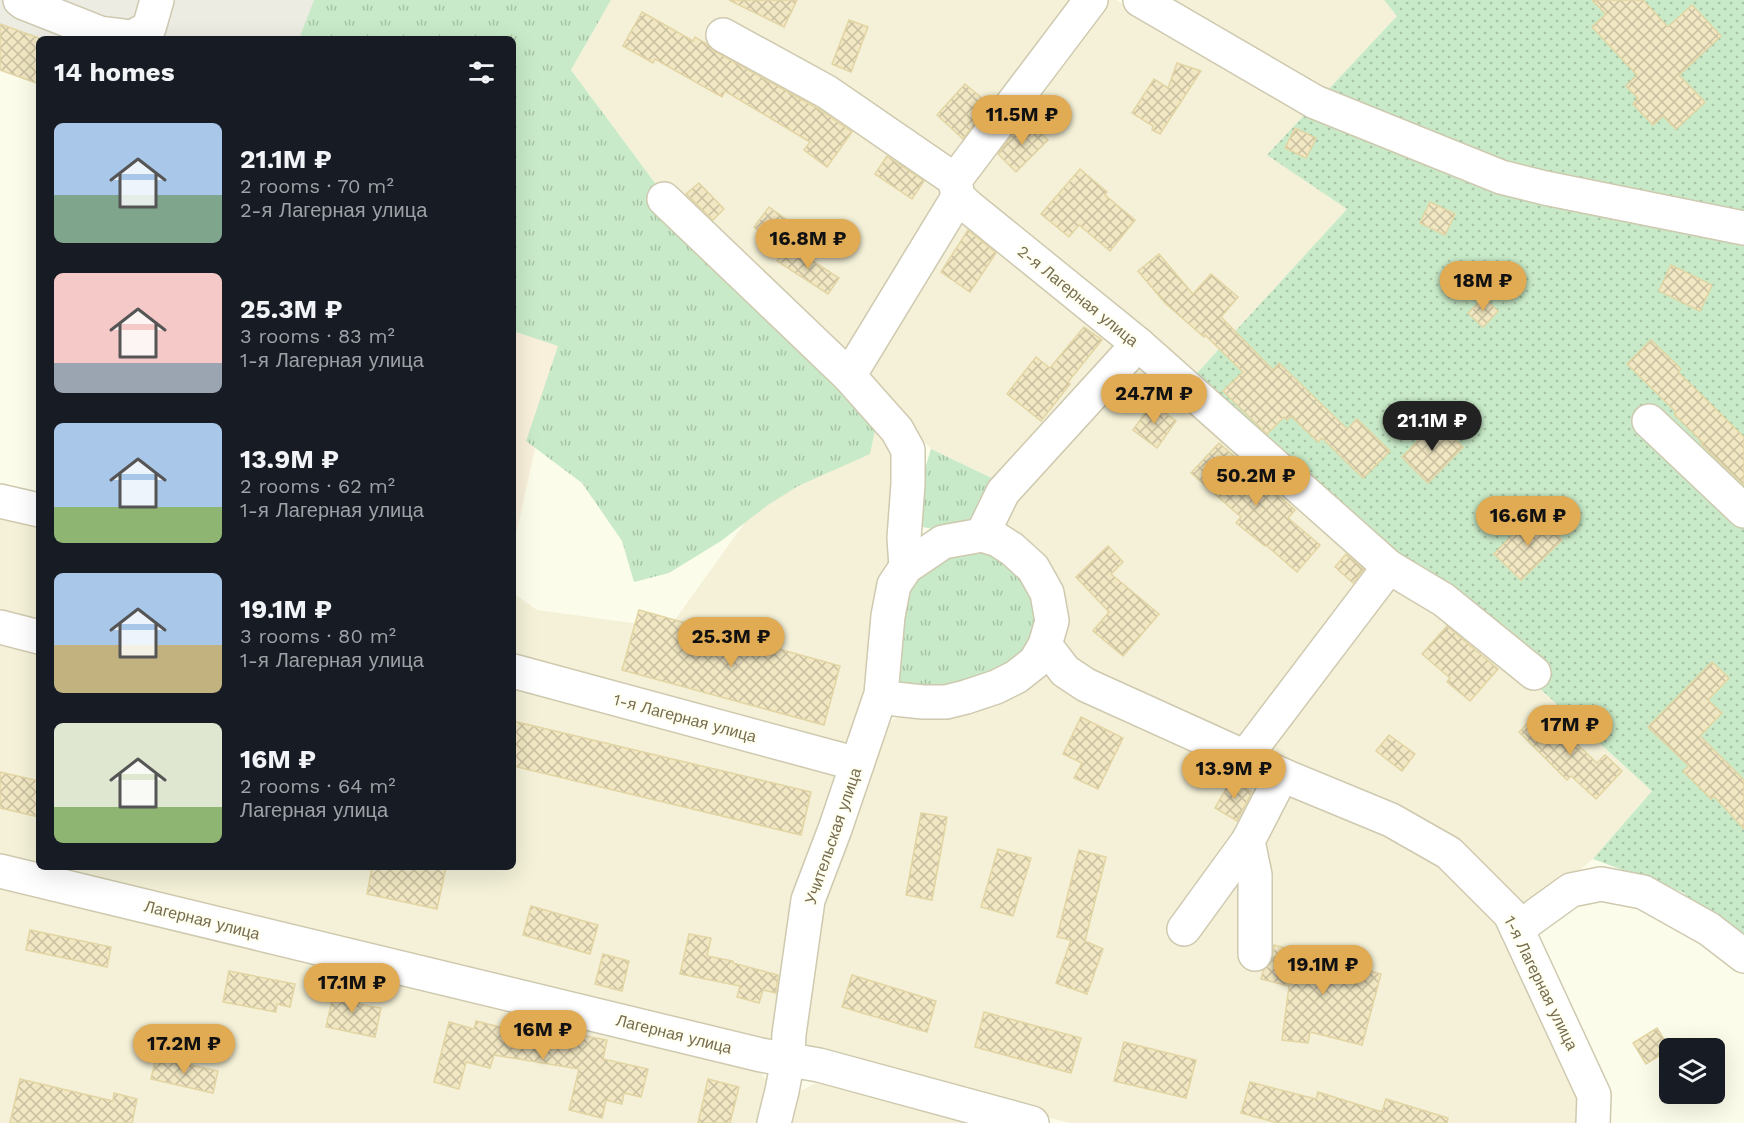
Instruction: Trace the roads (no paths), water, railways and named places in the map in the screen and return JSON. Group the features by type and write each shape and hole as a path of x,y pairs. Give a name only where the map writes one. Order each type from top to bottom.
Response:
{"street":[{"path":"20,0 100,33 119,36"},
{"path":"135,36 149,28 157,0"},
{"path":"849,376 957,188 1092,0"},
{"path":"1140,0 1315,102 1501,177 1744,228"},
{"name":"2-я Лагерная улица","path":"723,35 827,92 957,188 1138,344 1389,567 1444,600 1533,673"},
{"path":"664,199 849,376 897,430 908,450 904,538 906,567"},
{"path":"982,535 1003,492 1138,344"},
{"path":"1649,421 1744,511"},
{"path":"0,501 36,509"},
{"path":"982,535 998,540 1012,549 1033,568 1047,593 1052,621 1045,645 1035,662 1016,677 966,698 946,702 923,702 895,699 881,694 888,616 894,585 906,567 943,542 982,535"},
{"path":"1245,757 1389,567"},
{"path":"0,627 36,636"},
{"name":"1-я Лагерная улица","path":"1045,645 1065,671 1086,685 1282,775 1391,820 1449,853 1510,914 1594,1095 1593,1123"},
{"name":"1-я Лагерная улица","path":"516,672 857,765"},
{"name":"Учительская улица","path":"774,1123 788,1059 789,1034 808,900 881,694"},
{"path":"1184,929 1248,841 1282,775"},
{"path":"1248,841 1255,875 1255,954"},
{"name":"Лагерная улица","path":"0,871 761,1056 819,1065 1032,1123"},
{"path":"1517,929 1571,890 1601,884 1643,892 1709,929 1744,956"}]}
